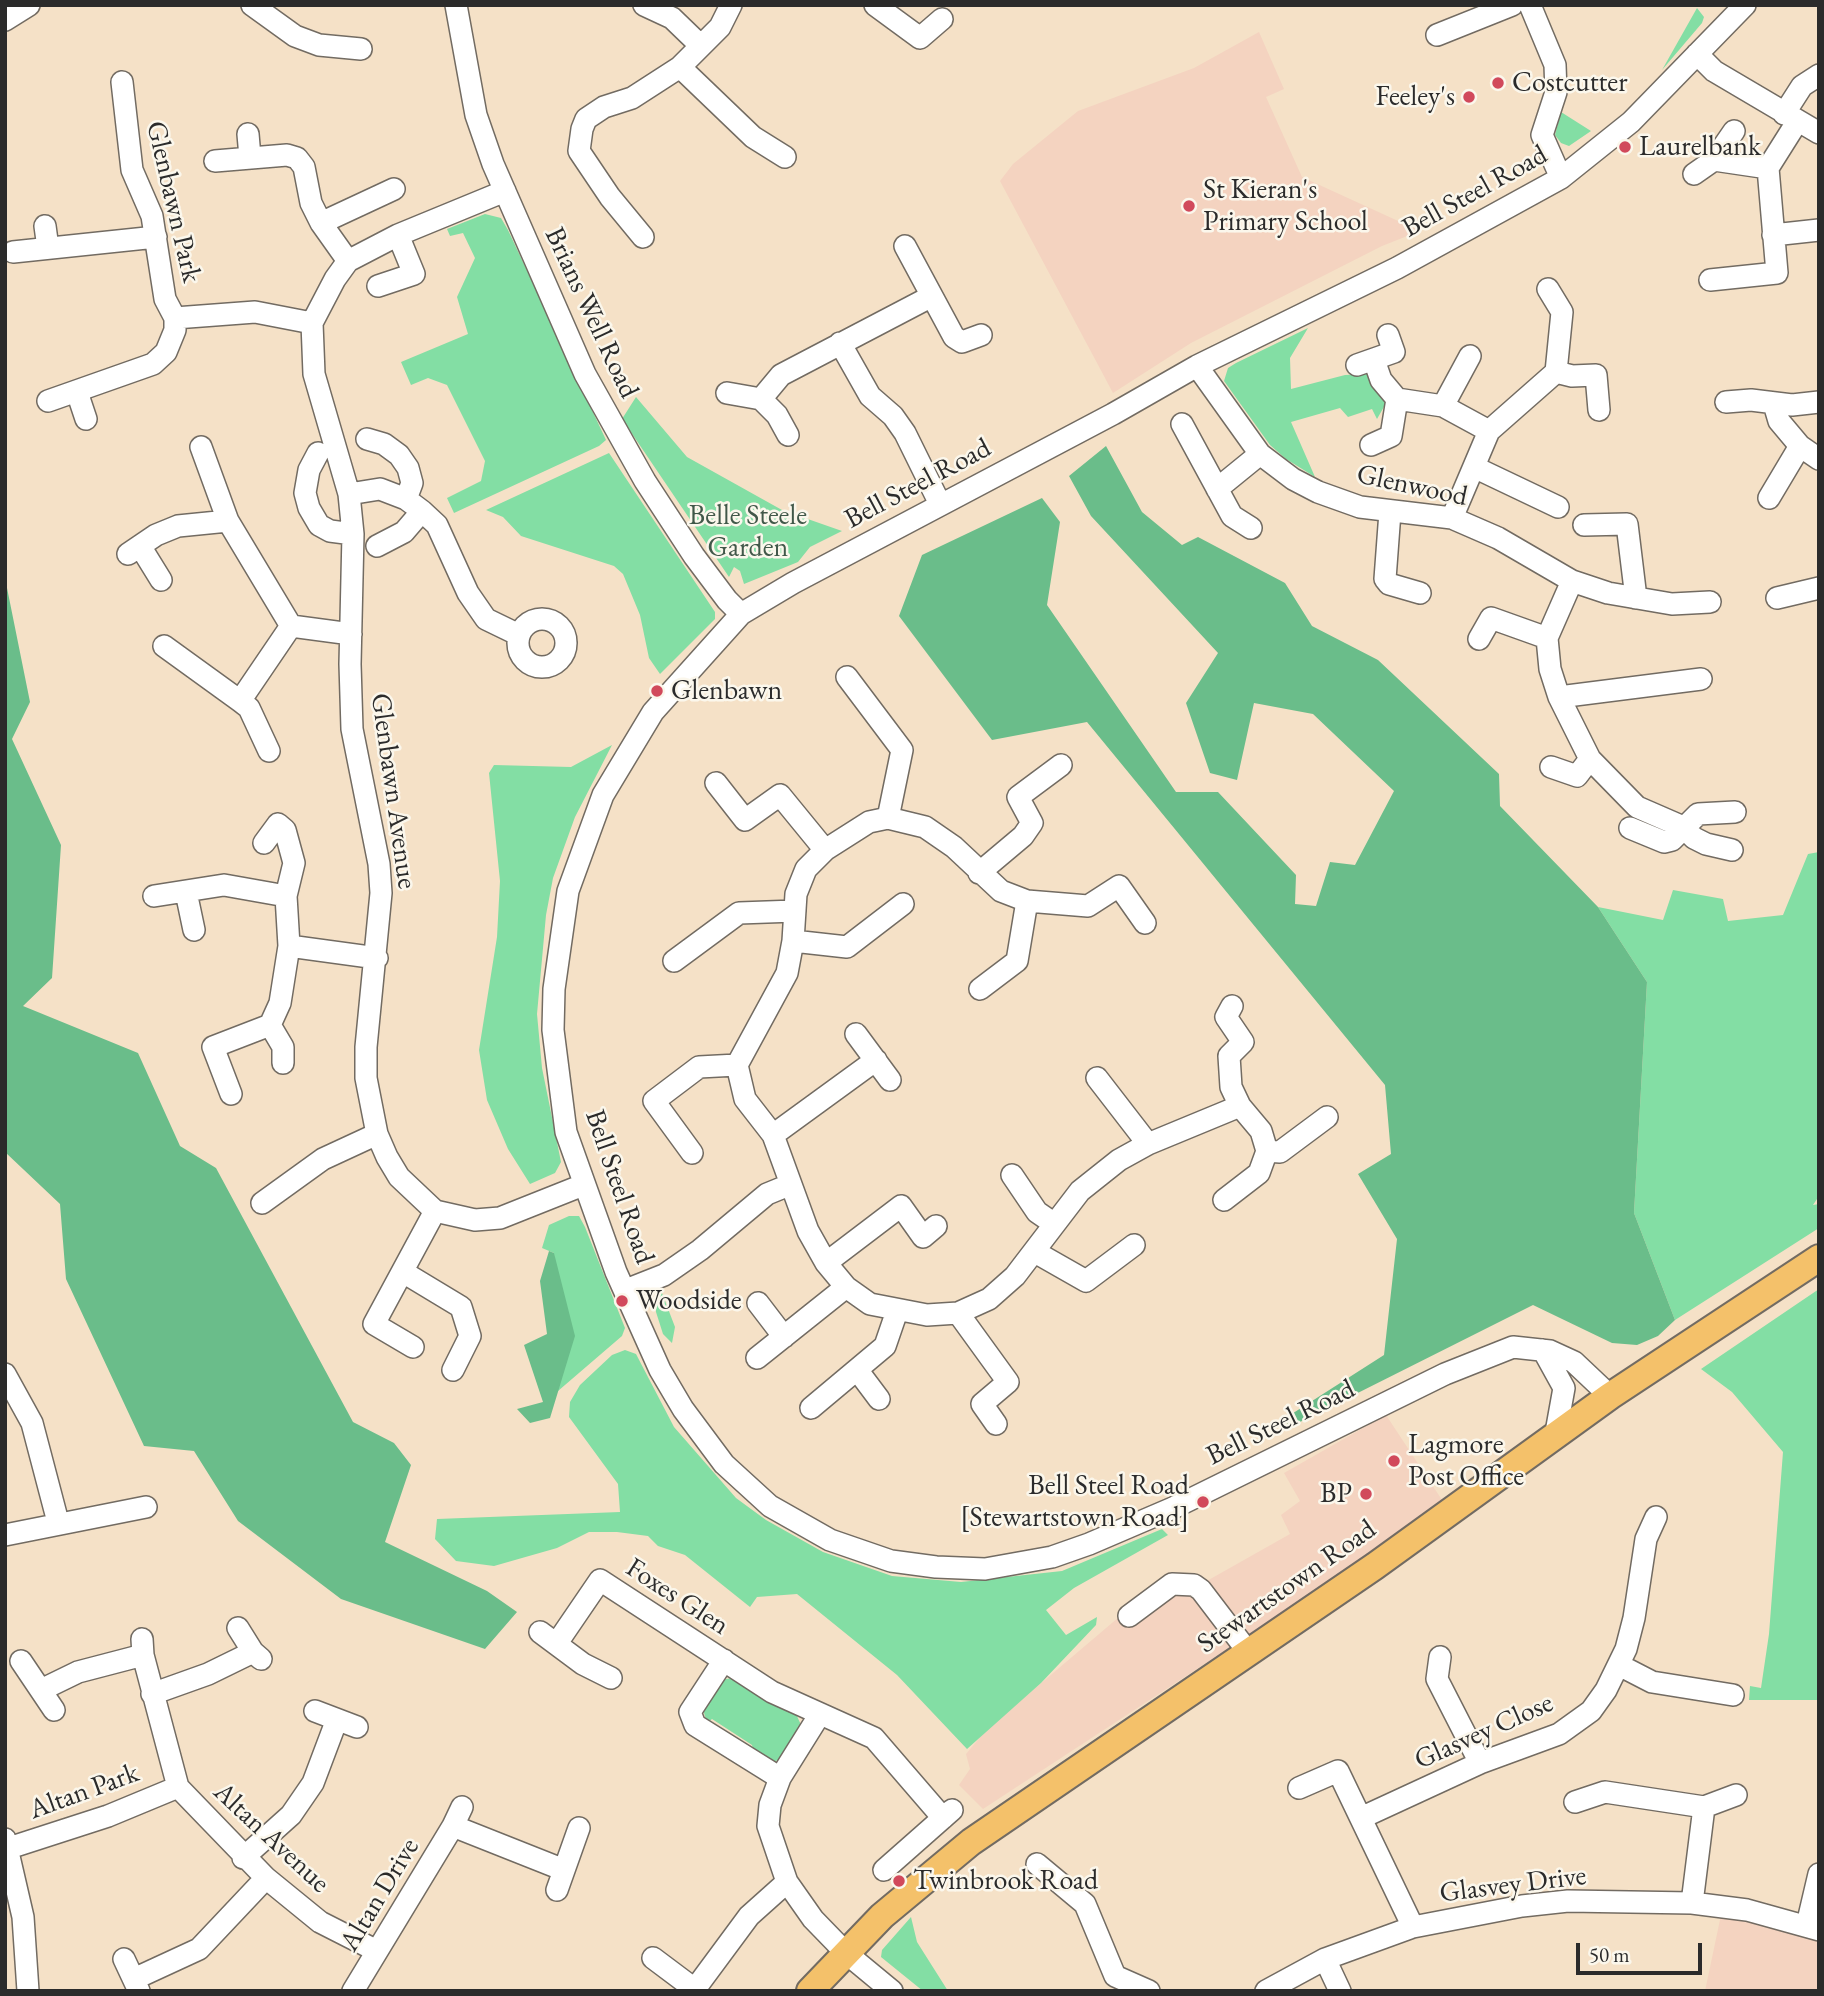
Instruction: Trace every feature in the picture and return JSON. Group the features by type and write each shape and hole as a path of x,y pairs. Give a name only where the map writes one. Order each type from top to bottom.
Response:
{"main road":[{"name":"Stewartstown Road","path":"810,1991 882,1916 971,1842 1249,1653 1555,1438 1610,1395 1813,1266"}],"street":[{"path":"5,20 29,5"},
{"path":"252,5 295,36 319,45 360,49"},
{"name":"Brians Well Road","path":"456,5 475,115 585,374 622,441 694,556 741,614"},
{"path":"644,5 672,18 701,46"},
{"path":"643,237 610,197 579,151 582,129 586,119 604,107 632,98 680,67 720,27 731,5"},
{"path":"875,5 920,38 942,19"},
{"path":"1437,35 1512,5"},
{"path":"1530,5 1555,65 1556,92 1542,135 1561,178"},
{"name":"Bell Steel Road","path":"1610,1395 1574,1362 1543,1350 1513,1348 1495,1352 1173,1508 1089,1544 1019,1564 985,1569 936,1567 891,1561 830,1540 793,1521 742,1482 710,1448 660,1370 583,1185 566,1132 553,1030 554,989 568,891 603,795 624,757 669,692 741,614 1197,366 1397,268 1561,178 1619,133 1745,5"},
{"path":"1697,54 1714,71 1819,133"},
{"path":"680,67 753,137 785,157"},
{"path":"1710,280 1777,273 1768,168 1802,86 1819,75"},
{"name":"Glenbawn Park","path":"48,401 153,364 166,352 175,318 165,299 152,216 132,170 129,91"},
{"path":"1694,174 1714,160 1734,131"},
{"path":"248,134 250,157"},
{"path":"215,161 288,155 298,158 304,167 311,203 320,223 348,261"},
{"path":"1714,160 1768,168"},
{"path":"320,223 394,189"},
{"name":"Glenbawn Avenue","path":"435,1211 399,1177 377,1134 366,1078 366,1047 377,958 381,893 379,864 352,729 353,534 349,494 314,373 312,323 335,279 348,261 398,235 505,191"},
{"path":"45,226 48,248"},
{"path":"1773,235 1819,230"},
{"path":"378,286 414,274 398,235"},
{"path":"13,252 156,237"},
{"path":"905,246 954,337 962,342 981,335"},
{"path":"1452,518 1489,430 1556,372 1562,312 1548,289"},
{"path":"761,399 781,375 932,296"},
{"name":"Glenbawn Park","path":"175,318 255,312 312,323"},
{"path":"1388,335 1394,352 1366,363 1397,399 1443,405 1489,430"},
{"path":"840,343 870,396 893,416 905,433 940,504"},
{"path":"1443,405 1470,356"},
{"name":"Glenwood","path":"1197,366 1260,454 1293,479 1318,492 1360,507 1452,518 1498,538 1572,581 1636,598 1672,604 1702,598"},
{"path":"1556,372 1572,376 1595,375 1599,410"},
{"path":"77,392 86,419"},
{"path":"727,393 761,399 777,415 788,435"},
{"path":"1371,445 1391,436 1397,399"},
{"path":"1726,402 1819,402"},
{"path":"1773,404 1779,421 1800,446 1819,459"},
{"path":"1182,424 1232,516 1251,528"},
{"path":"367,439 384,444 399,455 408,468 412,483 414,505 404,532 377,546"},
{"path":"1769,498 1800,446"},
{"path":"201,447 228,521 291,626"},
{"path":"317,453 309,470 305,493 309,508 319,525 330,531 353,534"},
{"path":"1217,489 1260,454"},
{"path":"1474,467 1558,507"},
{"path":"349,494 380,489 414,505 437,525 468,593 486,619 519,635"},
{"path":"1391,512 1385,579 1389,584 1420,593"},
{"path":"161,580 134,550 156,535 178,526 228,521"},
{"path":"1584,525 1627,524 1636,598"},
{"path":"1572,581 1547,638 1550,669 1559,697 1590,759 1637,807 1683,827 1706,844 1732,850"},
{"path":"1784,591 1819,588"},
{"path":"1479,639 1491,618 1547,638"},
{"path":"291,626 351,634"},
{"path":"240,701 291,626"},
{"path":"164,646 249,708 269,751"},
{"path":"847,677 902,750 888,818"},
{"path":"1559,697 1701,679"},
{"path":"1551,767 1577,776 1590,759"},
{"path":"979,873 1023,836 1032,823 1018,797 1061,765"},
{"path":"716,783 745,820 780,795 825,850"},
{"path":"1630,828 1664,842 1698,814 1735,812"},
{"path":"1146,923 1119,886 1088,906 1027,901 1001,891 954,847 925,827 888,818 869,822 825,850 806,869 796,894 793,941 787,973 737,1066 745,1099 773,1135 789,1185 826,1263 846,1287 870,1304 927,1315 958,1313 989,1299 1015,1276 1080,1191 1119,1160 1148,1144 1240,1106"},
{"path":"231,1094 213,1047 270,1025 280,1003 289,946 286,896 294,863 285,830 278,824 264,843"},
{"path":"154,896 224,885 286,896"},
{"path":"186,892 194,930"},
{"path":"980,989 1017,961 1027,901"},
{"path":"793,941 847,947 902,904"},
{"path":"674,961 739,913 795,911"},
{"path":"289,946 377,958"},
{"path":"1224,1200 1259,1173 1266,1151 1261,1131 1240,1106 1231,1087 1229,1056 1243,1042 1226,1017 1232,1006"},
{"path":"270,1025 283,1046 283,1063"},
{"path":"856,1034 890,1080"},
{"path":"773,1135 876,1060"},
{"path":"692,1153 654,1101 699,1067 737,1066"},
{"path":"1097,1078 1148,1144"},
{"path":"1266,1151 1280,1152 1327,1117"},
{"path":"262,1203 275,1181 377,1134"},
{"path":"1012,1175 1038,1212 1053,1223"},
{"path":"413,1347 374,1324 435,1211 475,1220 500,1218 583,1185"},
{"path":"626,1290 664,1275 700,1250 767,1194 789,1185"},
{"path":"826,1263 901,1206 923,1237 936,1226"},
{"path":"1035,1252 1086,1281 1134,1245"},
{"path":"403,1272 461,1307 470,1336 453,1370"},
{"path":"757,1358 846,1287"},
{"path":"758,1303 784,1337"},
{"path":"811,1408 885,1346 897,1311"},
{"path":"958,1313 1008,1382 982,1404 996,1423"},
{"path":"1543,1350 1564,1388 1555,1438"},
{"path":"858,1371 878,1399"},
{"path":"5,1374 32,1423 58,1522"},
{"path":"5,1535 149,1504"},
{"name":"Glasvey Close","path":"1363,1817 1480,1763 1559,1734 1591,1711 1619,1665 1634,1618 1646,1539 1656,1517"},
{"name":"Foxes Glen","path":"611,1678 583,1664 549,1637 596,1577 772,1692 874,1738 948,1813 884,1870"},
{"path":"1129,1616 1172,1584 1194,1585 1249,1653"},
{"path":"152,1694 257,1655 238,1628"},
{"name":"Altan Avenue","path":"41,1690 78,1672 143,1647 152,1694 178,1787 243,1858 266,1878 320,1922 377,1951"},
{"path":"1440,1657 1437,1679 1480,1763"},
{"name":"Foxes Glen","path":"724,1660 690,1712 695,1725 780,1779"},
{"path":"21,1661 54,1710"},
{"path":"1619,1665 1652,1682 1733,1695"},
{"path":"243,1858 291,1815 346,1725 315,1711"},
{"path":"820,1714 780,1779 771,1805 768,1826 787,1882 813,1919 846,1953 892,1991"},
{"path":"1299,1788 1338,1770 1363,1817 1413,1927"},
{"name":"Altan Park","path":"7,1843 108,1816 178,1787"},
{"path":"1574,1802 1605,1792 1704,1807 1736,1795"},
{"path":"1692,1903 1704,1807"},
{"name":"Altan Drive","path":"353,1991 458,1816 561,1880 579,1828"},
{"path":"7,1843 23,1917 28,1991"},
{"path":"1037,1864 1085,1904 1115,1976 1146,1990"},
{"path":"1813,1928 1819,1874"},
{"path":"124,1959 136,1985 199,1949 266,1878"},
{"path":"653,1958 696,1990 749,1916 787,1882"},
{"name":"Glasvey Drive","path":"1266,1991 1325,1959 1413,1927 1522,1906 1568,1901 1692,1903 1747,1910 1813,1928"},
{"path":"1325,1959 1340,1991"}],"shaded area":[{"name":"St Kieran's Primary School","path":"1259,32 1284,89 1266,97 1302,177 1420,231 1382,246 1191,343 1113,393 1000,181 1013,164 1078,111 1194,68"},
{"path":"1386,1415 1446,1506 983,1809 959,1785 970,1769 966,1754 986,1730 1172,1572 1188,1574 1205,1582 1290,1534 1281,1515 1300,1501 1284,1473"},
{"path":"1721,1915 1759,1921 1819,1939 1819,1991 1705,1991"}],"green space":[{"path":"1697,8 1704,17 1702,23 1662,70"},
{"path":"1561,112 1591,131 1569,146 1561,143 1555,135"},
{"path":"485,214 501,218 508,230 606,440 599,446 454,513 447,498 481,481 485,461 447,385 428,378 411,385 401,362 468,334 457,297 475,258 463,233 450,236 447,229"},
{"path":"1308,328 1290,358 1291,389 1345,375 1369,374 1384,395 1385,405 1377,419 1372,409 1348,417 1340,408 1291,422 1315,477 1286,459 1270,445 1224,381 1228,368"},
{"name":"Belle Steele Garden","path":"636,397 687,457 782,510 842,531 810,547 798,562 744,584 740,571 734,567 729,577 622,419"},
{"path":"1106,446 1142,512 1182,545 1198,537 1285,583 1312,626 1378,660 1499,774 1500,806 1598,907 1647,982 1634,1213 1675,1320 1658,1336 1637,1345 1612,1343 1533,1305 1288,1428 1287,1417 1384,1355 1397,1239 1358,1174 1391,1154 1385,1085 1087,722 992,740 899,616 922,555 1042,498 1060,522 1047,605 1176,792 1218,792 1296,875 1295,904 1316,906 1330,862 1355,865 1394,791 1313,714 1254,703 1237,780 1210,773 1186,703 1218,653 1091,516 1069,476"},
{"path":"609,453 715,612 715,619 660,674 649,658 640,615 623,574 614,566 521,536 503,517 486,510"},
{"path":"5,578 30,702 12,739 61,845 52,978 23,1006 138,1053 180,1146 216,1168 353,1422 394,1443 411,1465 385,1542 487,1591 517,1612 485,1649 341,1599 238,1521 194,1451 144,1446 66,1279 60,1204 5,1152"},
{"path":"612,745 575,817 553,878 546,915 537,1014 542,1068 561,1162 555,1173 530,1184 508,1149 487,1100 479,1050 497,937 500,881 489,773 494,765 571,767"},
{"path":"1819,852 1819,1196 1813,1205 1819,1204 1819,1228 1675,1320 1634,1213 1647,982 1598,907 1663,920 1673,890 1723,899 1728,921 1783,915 1808,854"},
{"path":"569,1216 579,1216 585,1227 625,1328 622,1336 558,1391 554,1253 542,1248 549,1225"},
{"path":"549,1251 554,1253 575,1336 550,1418 530,1423 517,1409 543,1402 524,1345 547,1334 540,1281"},
{"path":"1819,1289 1819,1700 1749,1700 1750,1686 1761,1688 1769,1634 1783,1452 1732,1392 1701,1369"},
{"path":"662,1293 675,1327 672,1343 663,1334 656,1312 655,1298"},
{"path":"625,1350 636,1354 674,1427 736,1498 766,1520 823,1552 892,1576 961,1582 1062,1571 1162,1529 1168,1535 1074,1588 1046,1610 1066,1635 1097,1617 1096,1625 1041,1683 967,1749 897,1675 797,1594 757,1597 750,1607 685,1555 658,1546 648,1536 589,1532 557,1548 494,1566 456,1561 435,1539 437,1519 620,1512 618,1484 569,1417 570,1402 580,1385 612,1355"},
{"path":"731,1678 796,1714 802,1727 785,1756 772,1763 754,1753 752,1745 712,1719 707,1723 702,1706 722,1680"},
{"path":"911,1917 917,1942 948,1991 923,1991 881,1957 882,1950"}],"place":[{"name":"Costcutter","path":"1498,83"},
{"name":"Feeley's","path":"1469,97"},
{"name":"Laurelbank","path":"1625,147"},
{"name":"St Kieran's Primary School","path":"1189,206"},
{"name":"Glenbawn","path":"657,691"},
{"name":"Woodside","path":"622,1301"},
{"name":"Lagmore Post Office","path":"1394,1461"},
{"name":"BP","path":"1366,1494"},
{"name":"Bell Steel Road [Stewartstown Road]","path":"1203,1502"},
{"name":"Twinbrook Road","path":"899,1881"}]}
